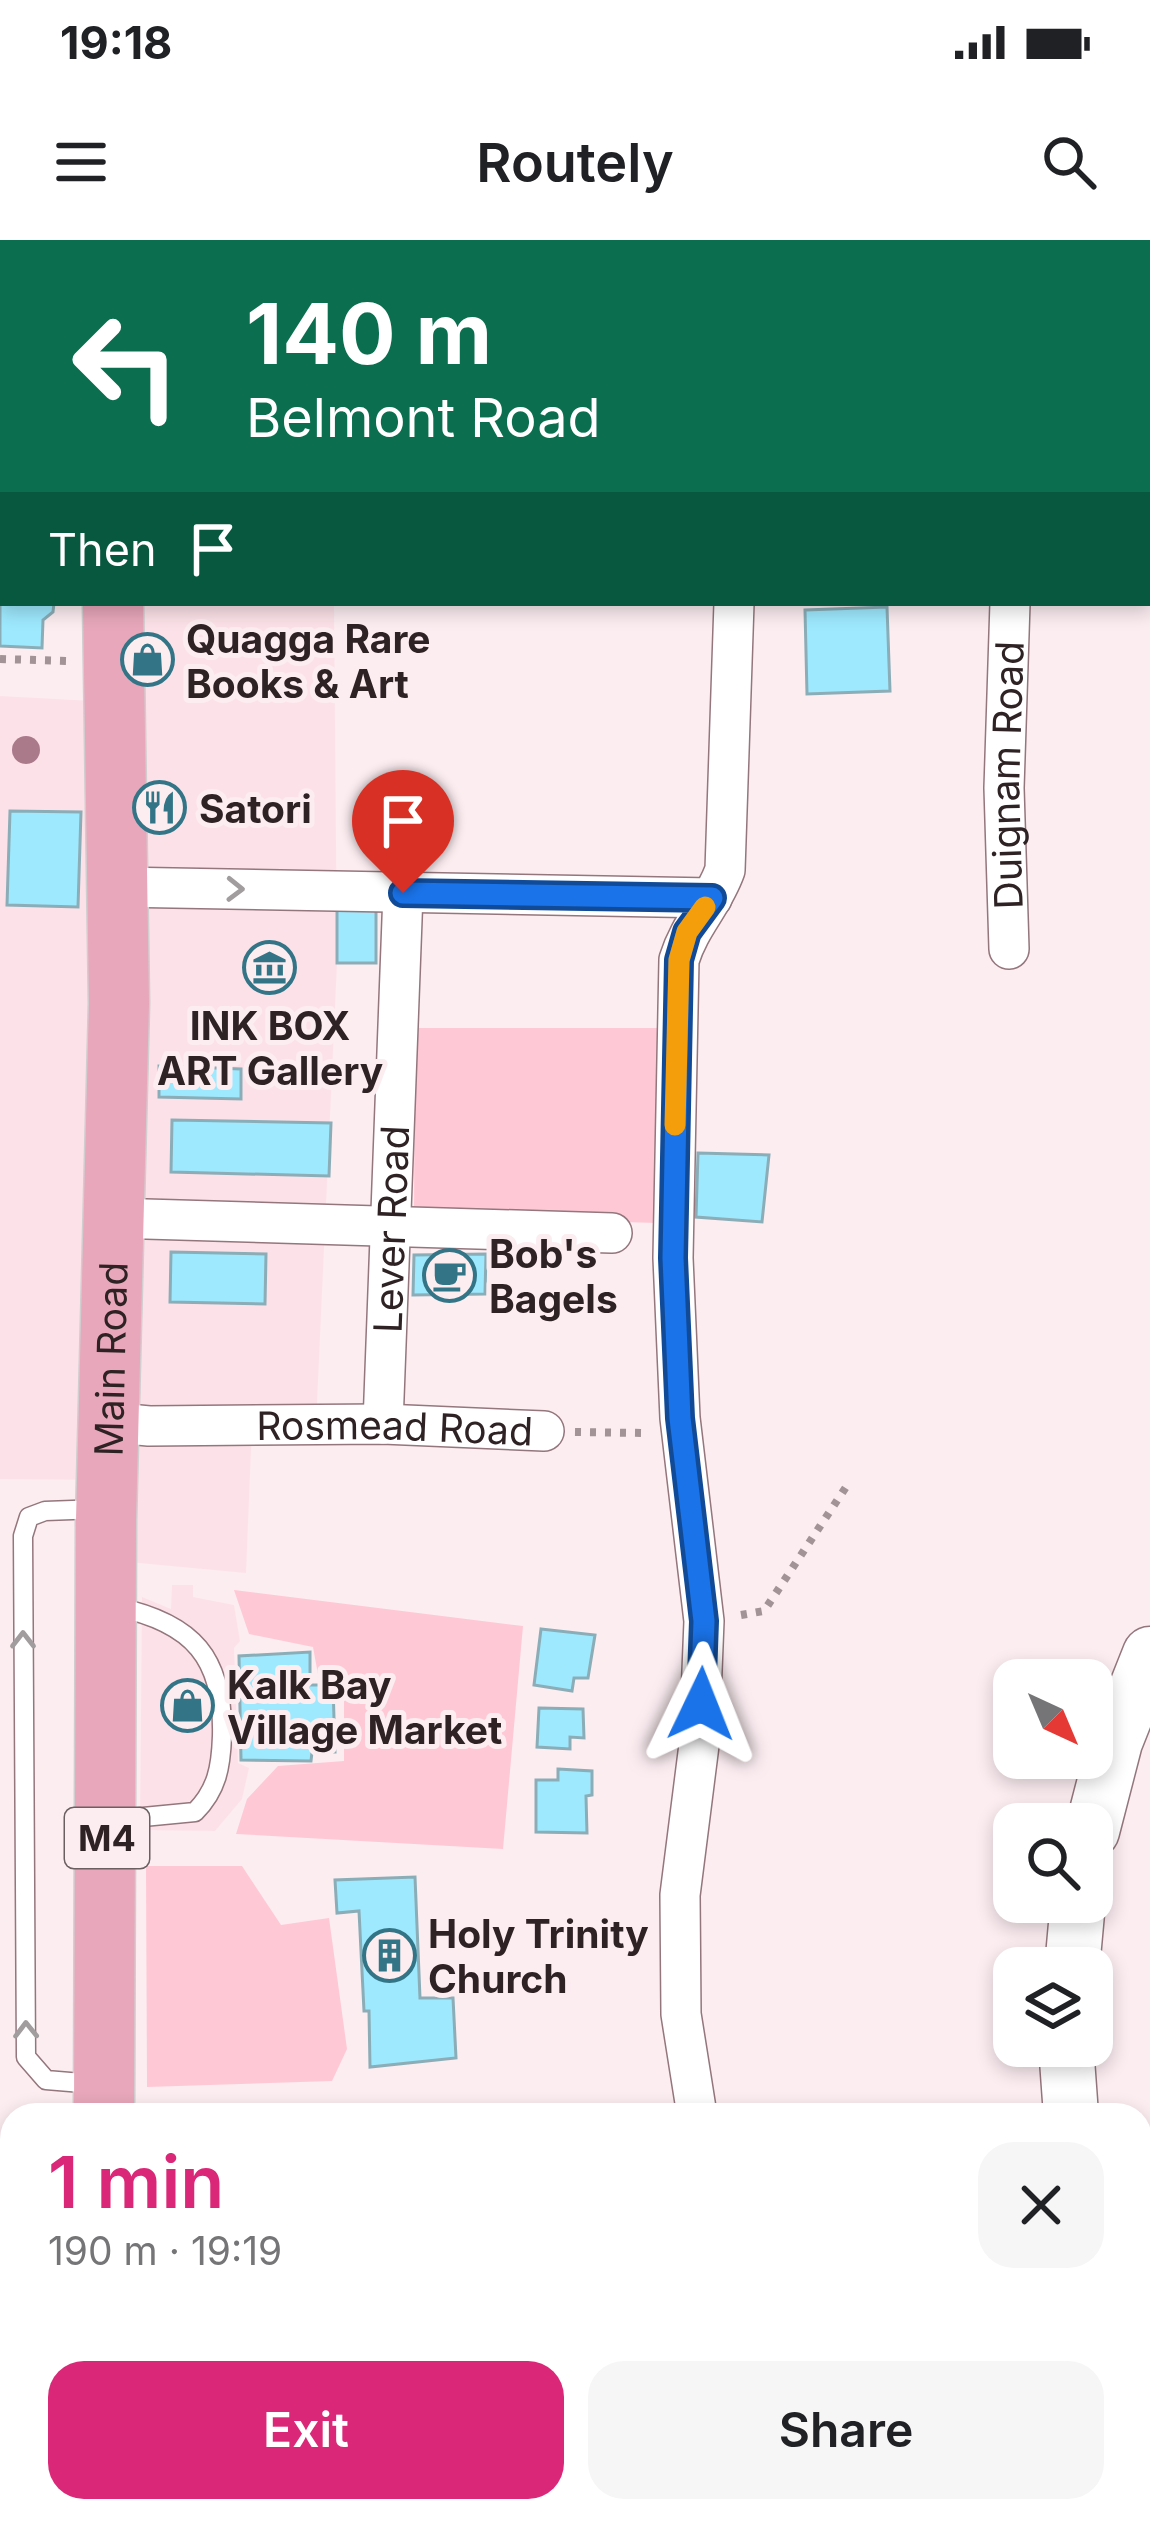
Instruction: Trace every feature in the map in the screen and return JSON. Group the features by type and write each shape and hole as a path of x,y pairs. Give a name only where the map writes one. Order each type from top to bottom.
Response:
{"main road":[{"name":"Main Road","path":"105,2100 107,1422 119,1003 113,606"},
{"path":"1099,1803 1115,1742 1150,1654"},
{"path":"1068,2067 1070,2103"}],"street":[{"path":"696,2103 681,2014 680,1895 699,1745 704,1621 682,1433 673,1235 679,960 687,932 725,870 734,606"},
{"name":"Duignam Road","path":"1009,949 1004,788 1010,606"},
{"path":"118,887 712,898"},
{"name":"Lever Road","path":"383,1424 403,893"},
{"path":"112,1217 612,1232"},
{"name":"Rosmead Road","path":"107,1422 149,1426 383,1424 544,1431"}],"lane":[{"path":"105,2100 46,2080 26,2056 23,1535 29,1517 45,1511 106,1509"},
{"path":"106,1605 146,1613 180,1630 204,1650 215,1670 223,1707 221,1762 211,1796 195,1813 107,1821"}],"path":[{"path":"0,659 74,661"},
{"name":"Rosmead Road","path":"544,1431 682,1433"},
{"path":"704,1621 764,1611 847,1487"}],"shaded area":[{"path":"113,606 334,606 337,963 316,1424 252,1425 246,1573 107,1560 106,1480 0,1479 0,696 112,702"},
{"path":"415,1028 658,1028 658,1223 414,1216"},
{"name":"Kalk Bay Village Market","path":"172,1585 193,1585 193,1597 234,1605 240,1641 234,1648 238,1763 249,1768 242,1799 215,1831 140,1830 142,1597 171,1609"},
{"path":"234,1590 523,1626 503,1849 236,1834 247,1799 278,1766 344,1761 344,1680 319,1680 313,1647 249,1634"},
{"path":"146,1866 242,1866 281,1925 329,1918 347,2049 332,2081 147,2087"}],"building":[{"path":"0,606 54,606 43,620 42,648 0,646"},
{"path":"887,607 890,691 807,694 805,610"},
{"path":"10,811 81,812 78,907 7,905"},
{"path":"337,908 376,909 376,963 337,963"},
{"path":"159,1066 241,1069 241,1099 159,1097"},
{"path":"172,1120 331,1123 329,1176 171,1172"},
{"path":"698,1153 769,1155 762,1222 696,1217"},
{"path":"171,1252 266,1254 265,1304 170,1302"},
{"name":"Bob's Bagels","path":"486,1254 485,1294 413,1295 414,1255"},
{"path":"541,1629 595,1635 588,1678 574,1678 572,1691 534,1685"},
{"path":"310,1652 310,1685 333,1685 335,1752 312,1752 311,1761 241,1760 239,1656"},
{"path":"539,1708 583,1709 584,1738 570,1737 570,1749 537,1747"},
{"path":"558,1769 592,1771 592,1795 586,1796 587,1833 536,1832 536,1780 558,1780"},
{"name":"Holy Trinity Church","path":"415,1877 420,1998 453,1998 456,2058 370,2067 359,1911 337,1913 335,1880"}],"slow traffic":[{"path":"675,1125 679,960 687,932 705,907"}],"place":[{"name":"Quagga Rare Books & Art","path":"147,660"},
{"name":"Satori","path":"160,808"},
{"name":"INK BOX ART Gallery","path":"270,968"},
{"name":"Bob's Bagels","path":"450,1275"},
{"name":"Kalk Bay Village Market","path":"188,1706"},
{"name":"Holy Trinity Church","path":"389,1955"}],"route":[{"path":"403,893 712,898 687,932 679,960 673,1235 680,1418 704,1621 701,1704"}]}
